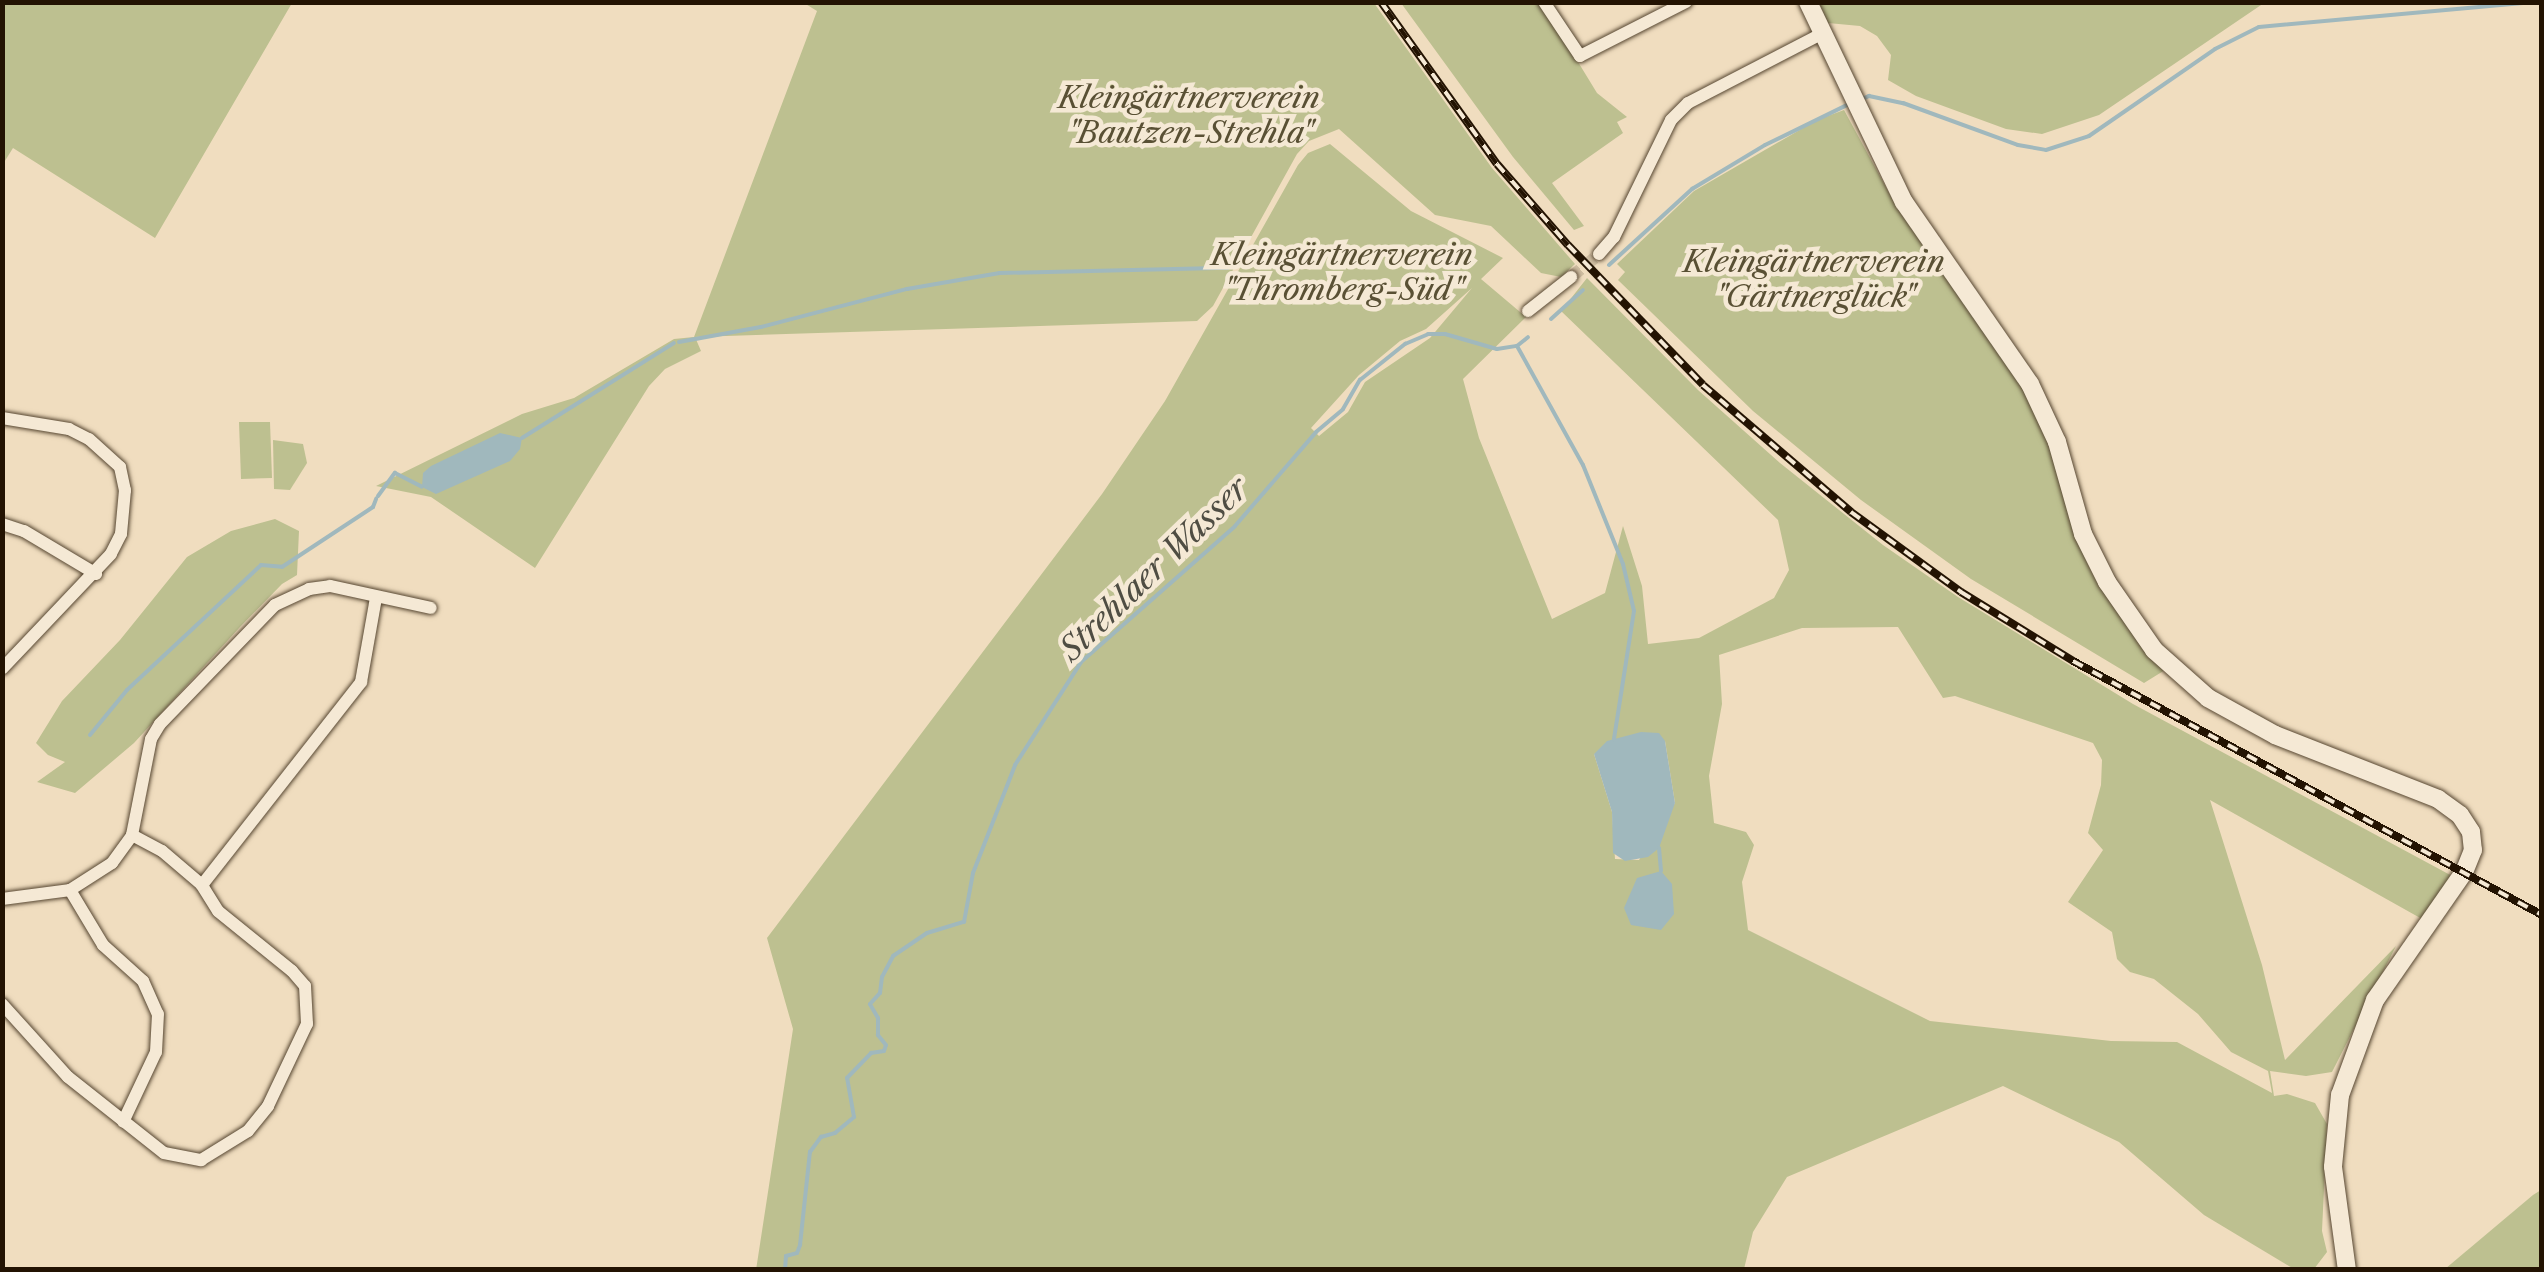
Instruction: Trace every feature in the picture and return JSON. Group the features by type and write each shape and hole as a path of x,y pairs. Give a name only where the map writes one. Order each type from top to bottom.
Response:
{"street":[{"path":"1544,2 1578,56 1686,2"},
{"path":"1808,2 1852,101 1904,202 2030,384 2057,442 2083,534 2106,582 2154,650 2208,698 2275,735 2454,809 2470,832 2473,846 2449,897 2396,964 2350,1061 2340,1096 2334,1167 2344,1263"},
{"path":"1600,254 1614,237 1671,120 1688,102 1821,34"},
{"path":"1528,311 1571,277"},
{"path":"2,418 69,429 104,450 120,466 125,490 120,534 96,574 2,668"},
{"path":"2,524 24,531 96,574"},
{"path":"2,899 70,890 112,863 132,836 152,739 160,724 264,616 310,589 330,586 431,608"},
{"path":"202,885 361,682 376,598"},
{"path":"2,1004 68,1077 164,1153 201,1160 248,1131 268,1106 299,1049 307,1024 304,986 292,971 218,912 202,885 162,851 132,836"},
{"path":"70,890 103,945 143,982 158,1014 156,1052 123,1122"}],"green space":[{"path":"3,2 292,3 155,238 13,148 3,164"},
{"name":"Kleingärtnerverein \"Bautzen-Strehla\"","path":"804,3 1374,3 1492,168 1575,264 1561,277 1541,273 1491,226 1435,215 1339,129 1309,141 1297,154 1213,306 1197,321 695,337 701,351 665,369 649,386 535,568 431,497 376,486 522,414 574,398 674,339 694,337 817,11"},
{"path":"1401,3 1542,3 1597,93 1627,117 1617,122 1623,133 1552,183 1584,226 1574,230 1513,157"},
{"path":"1819,3 2264,3 2099,115 2042,134 2006,129 1916,96 1888,80 1891,55 1877,36 1860,26 1828,23"},
{"name":"Kleingärtnerverein \"Gärtnerglück\"","path":"1844,110 1894,202 2036,402 2067,508 2095,571 2127,627 2165,670 2144,683 1971,579 1861,500 1753,411 1618,280 1625,272 1617,264 1694,191 1817,120"},
{"name":"Kleingärtnerverein \"Thromberg-Süd\"","path":"1330,144 1411,211 1503,258 1481,279 1526,317 1463,379 1479,438 1552,619 1605,593 1623,526 1642,586 1648,644 1699,638 1774,598 1789,570 1778,520 1561,311 1587,278 1698,390 1780,463 1883,545 1958,597 2133,704 2454,877 2422,919 2210,800 2262,965 2285,1060 2396,946 2332,1072 2306,1076 2270,1071 2274,1096 2287,1094 2315,1103 2327,1124 2322,1231 2327,1252 2314,1269 2294,1269 2204,1215 2119,1142 2003,1086 1787,1177 1753,1232 1744,1269 756,1270 793,1029 767,938 1102,494 1165,401 1308,153","holes":["1472,288 1430,338 1365,382 1348,412 1319,436 1311,428 1359,375 1400,341 1426,329","1898,627 1943,698 1955,696 2093,743 2102,760 2101,785 2088,833 2103,850 2068,902 2112,932 2117,959 2130,972 2154,979 2198,1014 2231,1052 2268,1071 2272,1093 2177,1042 2111,1041 1930,1021 1748,930 1742,882 1754,845 1746,832 1714,823 1709,776 1722,704 1719,655 1802,628","1665,741 1675,803 1639,860 1615,859 1612,812 1594,754"]},
{"path":"239,422 270,422 272,478 241,479"},
{"path":"273,440 303,444 307,463 290,490 274,489"},
{"path":"275,519 299,531 297,575 282,584 240,627 134,743 75,793 37,782 65,762 48,755 36,743 62,701 120,640 187,557 231,531"},
{"path":"2541,1190 2541,1269 2445,1269 2533,1195"}],"water":[{"path":"500,433 522,438 520,449 510,461 436,494 422,487 423,473 431,466"},
{"path":"1641,732 1659,733 1665,741 1675,803 1659,848 1648,857 1625,861 1613,853 1612,812 1594,754 1607,741"},
{"path":"1661,871 1672,884 1674,914 1661,930 1631,925 1624,908 1637,878"}],"waterway":[{"name":"Strehlaer Wasser","path":"1860,100 1869,96 1903,103 2018,145 2046,150 2089,136 2215,49 2259,27 2534,2"},
{"name":"Strehlaer Wasser","path":"1609,265 1692,189 1765,145 1851,103"},
{"path":"679,342 761,327 907,289 1000,273 1228,268"},
{"path":"1551,319 1583,290"},
{"name":"Strehlaer Wasser","path":"785,1270 786,1256 797,1253 800,1245 810,1152 821,1137 835,1133 854,1117 847,1078 871,1053 884,1051 886,1045 878,1035 878,1018 870,1004 880,993 882,977 893,956 927,933 964,922 973,873 1015,765 1081,662 1235,526 1316,432 1343,409 1360,380 1405,344 1428,334 1445,334 1497,349 1517,346 1528,337"},
{"path":"522,438 674,343"},
{"path":"1517,346 1583,465 1623,564 1634,611 1614,739"},
{"path":"378,496 395,473 422,487"},
{"path":"90,735 127,690 261,565 282,567 373,507 376,499"},
{"path":"1659,848 1661,871"}],"tunnel":[{"path":"1571,277 1599,254"}],"railway":[{"path":"1381,2 1497,164 1568,245 1703,385 1851,512 1961,592 2073,661 2542,915"}]}
